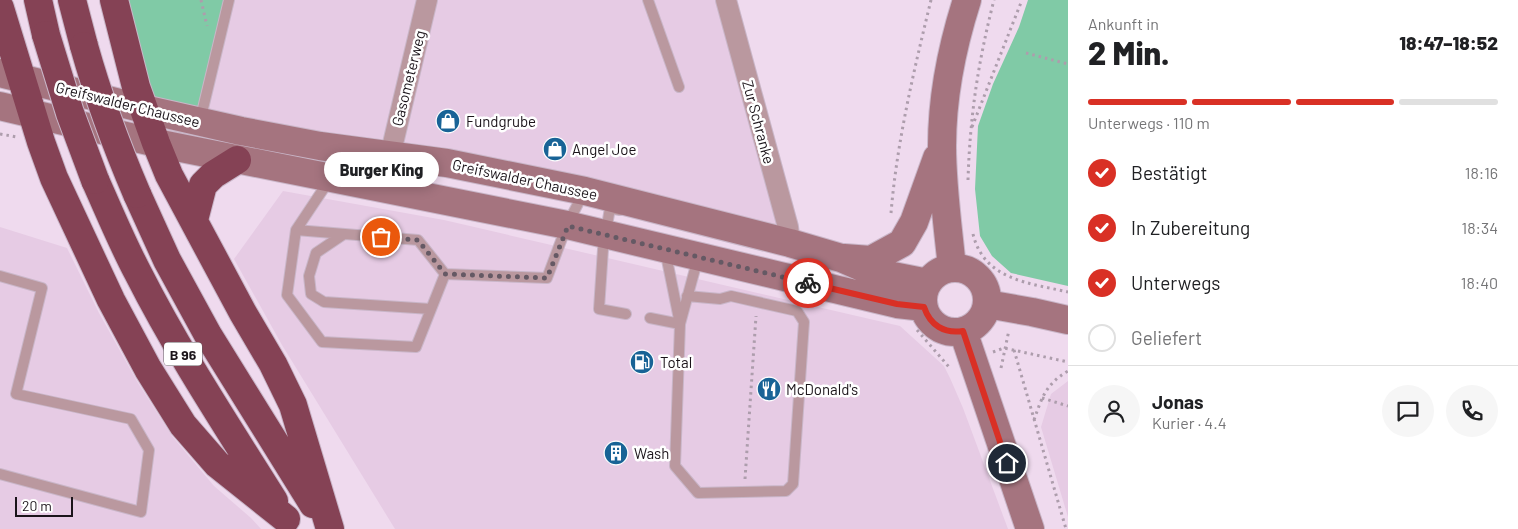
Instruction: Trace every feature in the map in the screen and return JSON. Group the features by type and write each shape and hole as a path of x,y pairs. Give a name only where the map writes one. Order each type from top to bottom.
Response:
{"highway":[{"name":"B 96","path":"38,0 46,35 70,113 95,180 138,274 183,355 289,524"},
{"name":"B 96","path":"72,0 98,94 137,194 167,260 204,328 330,529"},
{"path":"114,0 136,87 156,144 169,175 243,313 273,364 293,405 330,529"},
{"path":"0,8 11,75 32,114 54,178 107,292 148,369 183,425 217,464 289,524"},
{"path":"194,220 203,185 212,175 237,160"}],"main road":[{"path":"952,268 944,192 942,145 947,89 954,49 967,0"},
{"name":"Greifswalder Chaussee","path":"11,75 200,122 320,146 447,163 584,191 667,212 841,258 873,272 922,306"},
{"name":"Greifswalder Chaussee","path":"0,106 156,144 332,177 568,226 897,304 922,306"},
{"path":"841,258 871,260 902,243 914,222 942,145"},
{"path":"952,268 962,268 978,277 984,285 987,295 986,304 979,321 963,331 950,331 939,327 929,319 922,306 934,275 942,270 952,268"},
{"path":"986,304 1068,320"},
{"path":"963,331 1030,529"}],"street":[{"name":"Gasometerweg","path":"390,156 427,0"},
{"name":"Zur Schranke","path":"726,0 788,227 790,244"}],"lane":[{"path":"200,122 229,0"},
{"path":"648,0 679,87"},
{"path":"332,177 296,230 287,295 322,342 416,347 445,274"},
{"path":"296,230 418,240 445,274 547,278 584,191"},
{"path":"626,314 598,309 605,235 610,208 652,217 667,212"},
{"path":"344,234 316,253 309,276 311,294 324,302 431,309"},
{"path":"665,249 680,324"},
{"path":"687,296 720,299 732,296 798,311 804,322 794,484 786,491 698,493 675,466 680,324 687,296 698,257"},
{"path":"0,276 42,288 16,394 130,419 149,450 141,512 0,474"},
{"path":"650,318 680,324"}],"path":[{"path":"892,198 912,78 931,0"},
{"path":"968,185 970,132 977,75 994,0"},
{"path":"970,132 1022,0"},
{"path":"1026,53 1068,64"},
{"path":"972,227 976,244 986,262 1004,275 1068,292"},
{"path":"745,492 755,322 758,302"},
{"path":"922,306 950,368"},
{"path":"1004,348 1068,362"},
{"path":"1014,350 1066,529"},
{"path":"1034,422 1042,398 1049,386 1056,378 1068,371"},
{"path":"1042,398 1068,406"}],"shaded area":[{"path":"229,0 726,0 790,243 200,122"},
{"path":"283,191 444,220 900,326 944,366 963,408 1008,529 395,529 282,345 234,259"},
{"path":"0,227 67,248 99,313 138,383 172,436 214,486 261,529 0,529"},
{"path":"1068,381 1068,517 1041,427 1051,394"}],"green space":[{"path":"114,0 229,0 200,122 144,109"},
{"path":"1028,0 1068,0 1068,286 1011,273 992,256 980,236 975,189 978,126 993,84 1019,27"}],"way so far":[{"path":"381,237 418,240 445,274 547,278 568,226 808,283"}],"place":[{"name":"Fundgrube","path":"448,121"},
{"name":"Angel Joe","path":"555,149"},
{"name":"Burger King","path":"381,237"},
{"name":"Total","path":"642,362"},
{"name":"McDonald's","path":"769,389"},
{"name":"Wash","path":"616,453"}],"route":[{"path":"808,283 897,304 924,307 929,319 939,327 944,330 963,331 1007,463"}]}
